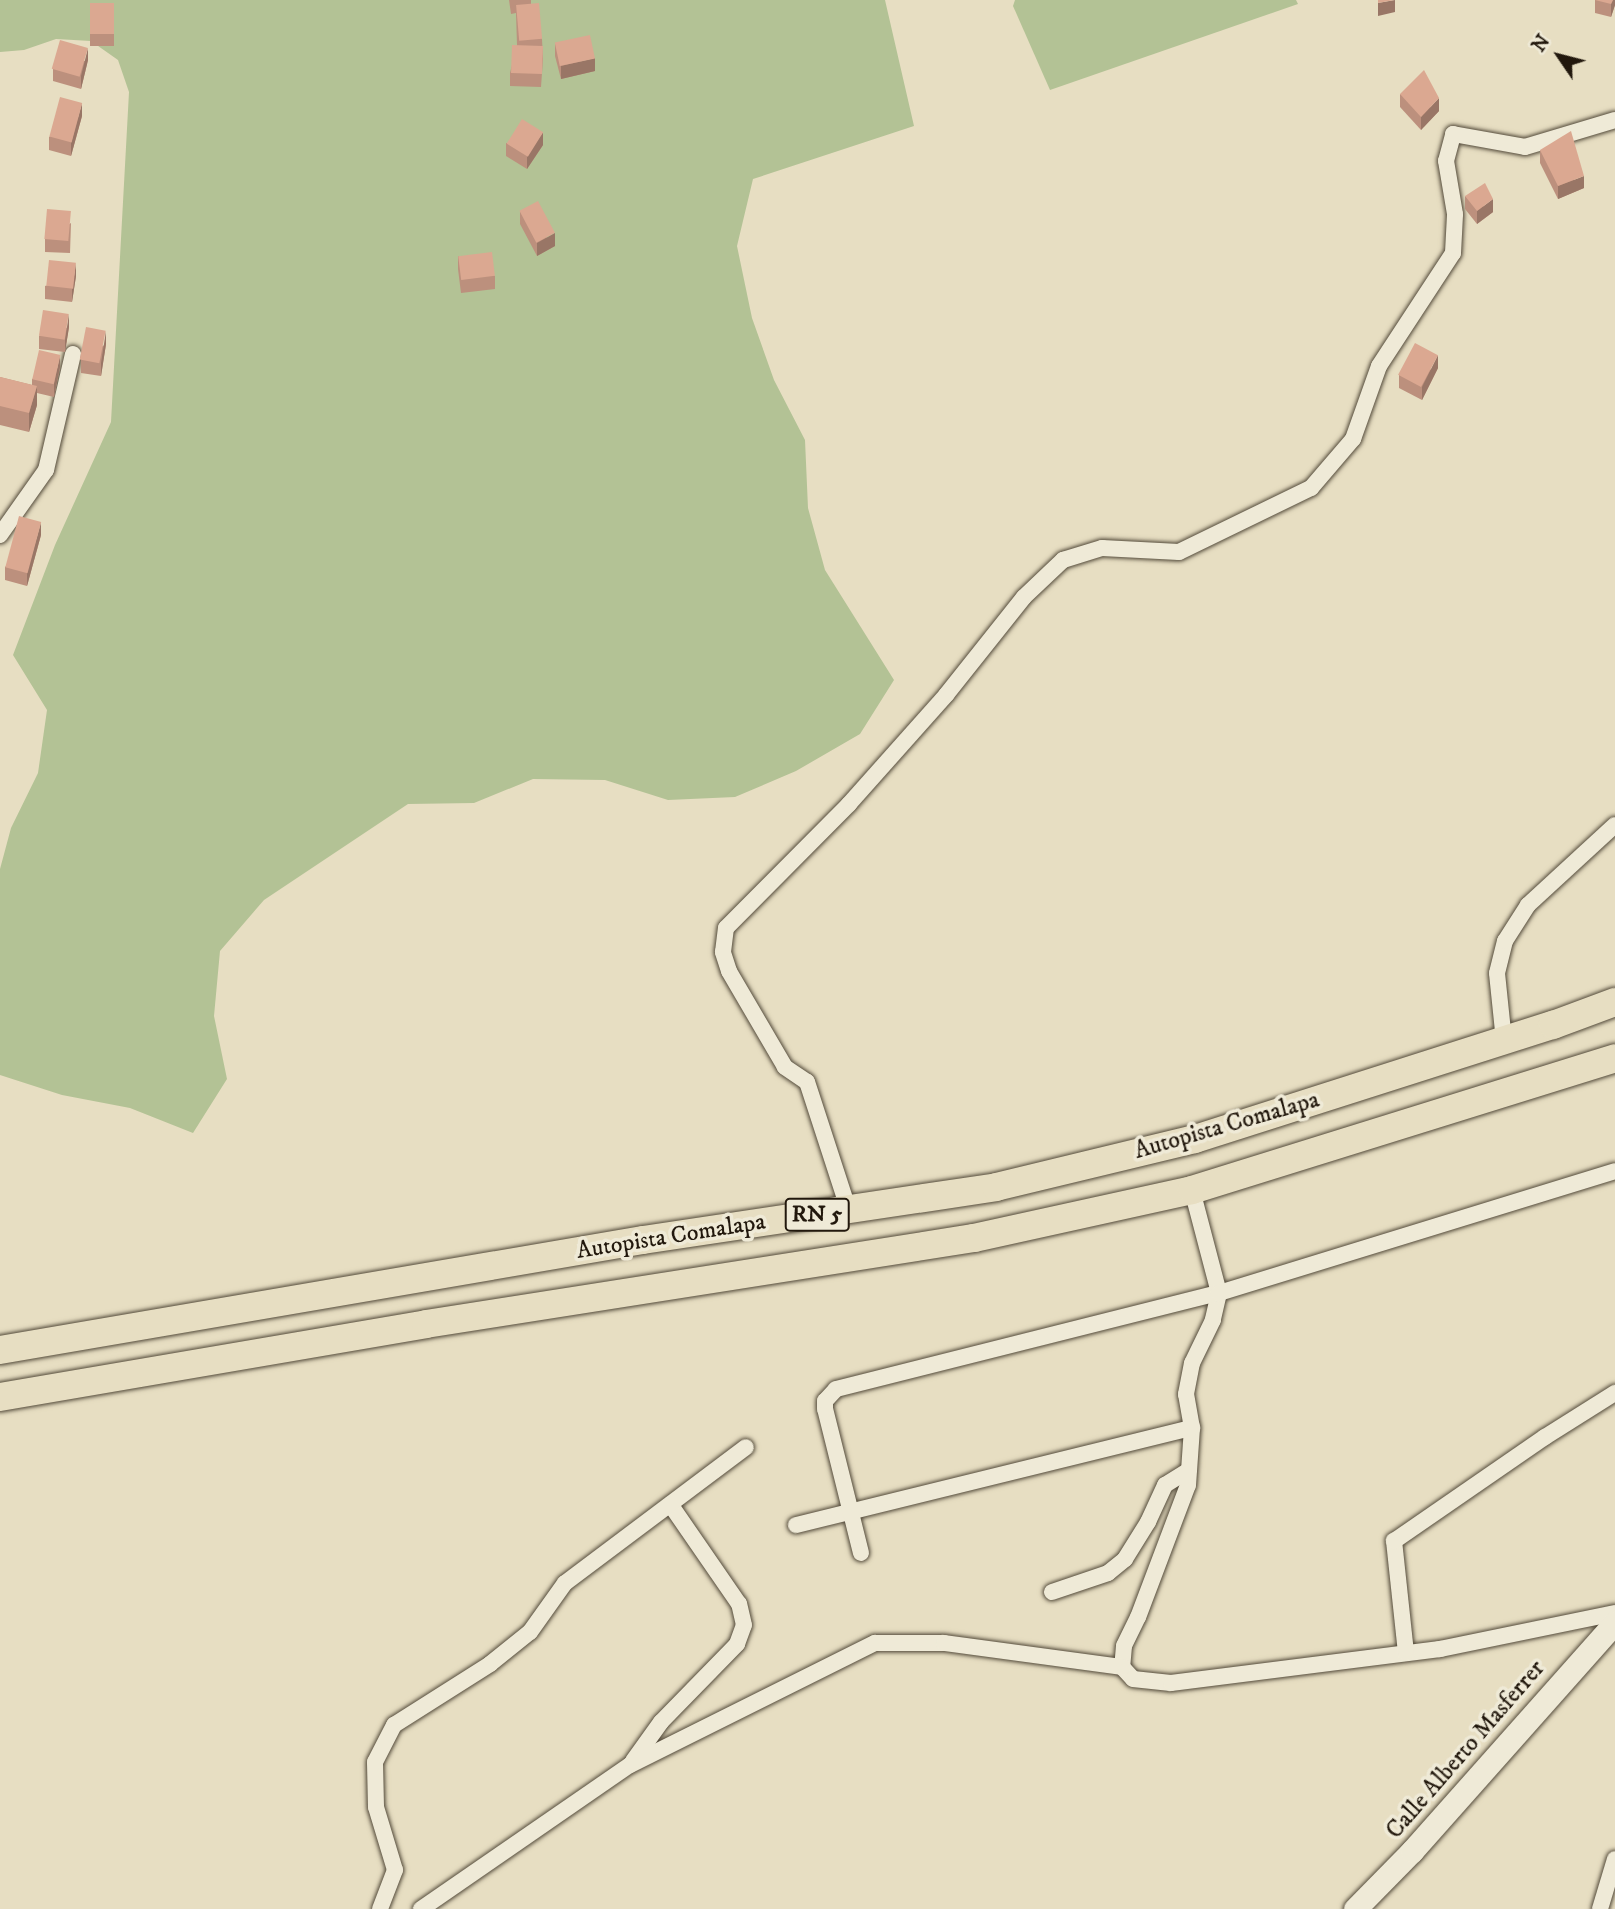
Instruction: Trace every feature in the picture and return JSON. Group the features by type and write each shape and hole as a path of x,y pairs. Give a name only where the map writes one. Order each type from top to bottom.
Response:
{"highway":[{"name":"Autopista Comalapa","path":"0,1350 643,1240 849,1211 996,1186 1195,1139 1504,1041 1615,1002"},
{"name":"Autopista Comalapa","path":"0,1397 426,1324 974,1238 1192,1190 1615,1058"}],"main road":[{"name":"Calle Alberto Masferrer","path":"1355,1909 1412,1852 1615,1622"}],"street":[{"path":"849,1211 807,1082 785,1068 729,971 723,952 726,928 849,804 946,695 1024,597 1063,560 1102,548 1178,552 1311,488 1353,439 1380,366 1453,253 1455,214 1446,161 1453,134 1525,147 1615,120"},
{"path":"0,535 46,470 72,354"},
{"path":"1504,1041 1497,973 1504,941 1528,905 1615,825"},
{"path":"861,1553 825,1409 825,1401 836,1389 1219,1293 1615,1171"},
{"path":"1122,1667 1124,1646 1188,1485 1192,1428 1186,1394 1192,1363 1213,1320 1219,1293 1192,1190"},
{"path":"1406,1653 1394,1541 1545,1437 1615,1393"},
{"path":"796,1525 1192,1428"},
{"path":"380,1909 395,1870 376,1807 375,1762 394,1725 490,1664 530,1632 565,1583 746,1447"},
{"path":"1052,1592 1108,1573 1125,1559 1148,1522 1165,1485 1189,1470"},
{"path":"630,1765 661,1722 737,1644 744,1625 738,1604 670,1504"},
{"path":"421,1909 630,1765 874,1643 944,1643 1122,1667 1133,1679 1171,1683 1406,1653 1615,1613"},
{"path":"1600,1909 1615,1859"}],"green space":[{"path":"0,0 885,0 914,126 753,179 737,246 752,318 774,380 805,440 808,508 825,570 894,680 860,734 796,771 735,797 668,800 605,780 533,779 474,803 408,804 264,900 220,951 214,1016 227,1079 193,1133 130,1108 62,1095 0,1075 0,869 11,828 38,773 47,710 13,655 55,545 111,422 129,92 118,60 91,41 56,39 24,50 0,52"},
{"path":"1015,0 1296,0 1298,4 1050,90 1013,6"}],"building":[{"path":"1595,0 1613,0 1611,4"},
{"path":"90,3 114,3 114,34 90,34"},
{"path":"539,3 542,39 519,41 516,5"},
{"path":"590,35 595,58 560,66 555,42"},
{"path":"60,40 88,48 80,77 52,69"},
{"path":"512,45 543,46 542,74 511,73"},
{"path":"1424,70 1439,98 1421,117 1400,94"},
{"path":"60,97 82,103 72,143 49,137"},
{"path":"522,119 543,132 528,157 507,144"},
{"path":"1571,131 1584,176 1558,186 1540,150"},
{"path":"1485,183 1493,199 1477,211 1465,196"},
{"path":"538,201 555,233 536,243 519,211"},
{"path":"47,209 71,211 68,241 44,239"},
{"path":"492,252 495,276 461,280 458,256"},
{"path":"49,260 76,263 73,289 46,286"},
{"path":"43,310 69,314 65,340 39,336"},
{"path":"86,327 106,331 99,363 80,359"},
{"path":"1415,343 1438,355 1421,387 1398,375"},
{"path":"39,350 60,355 54,384 32,379"},
{"path":"0,377 37,386 29,413 0,406"},
{"path":"19,516 41,522 27,573 5,567"}]}
